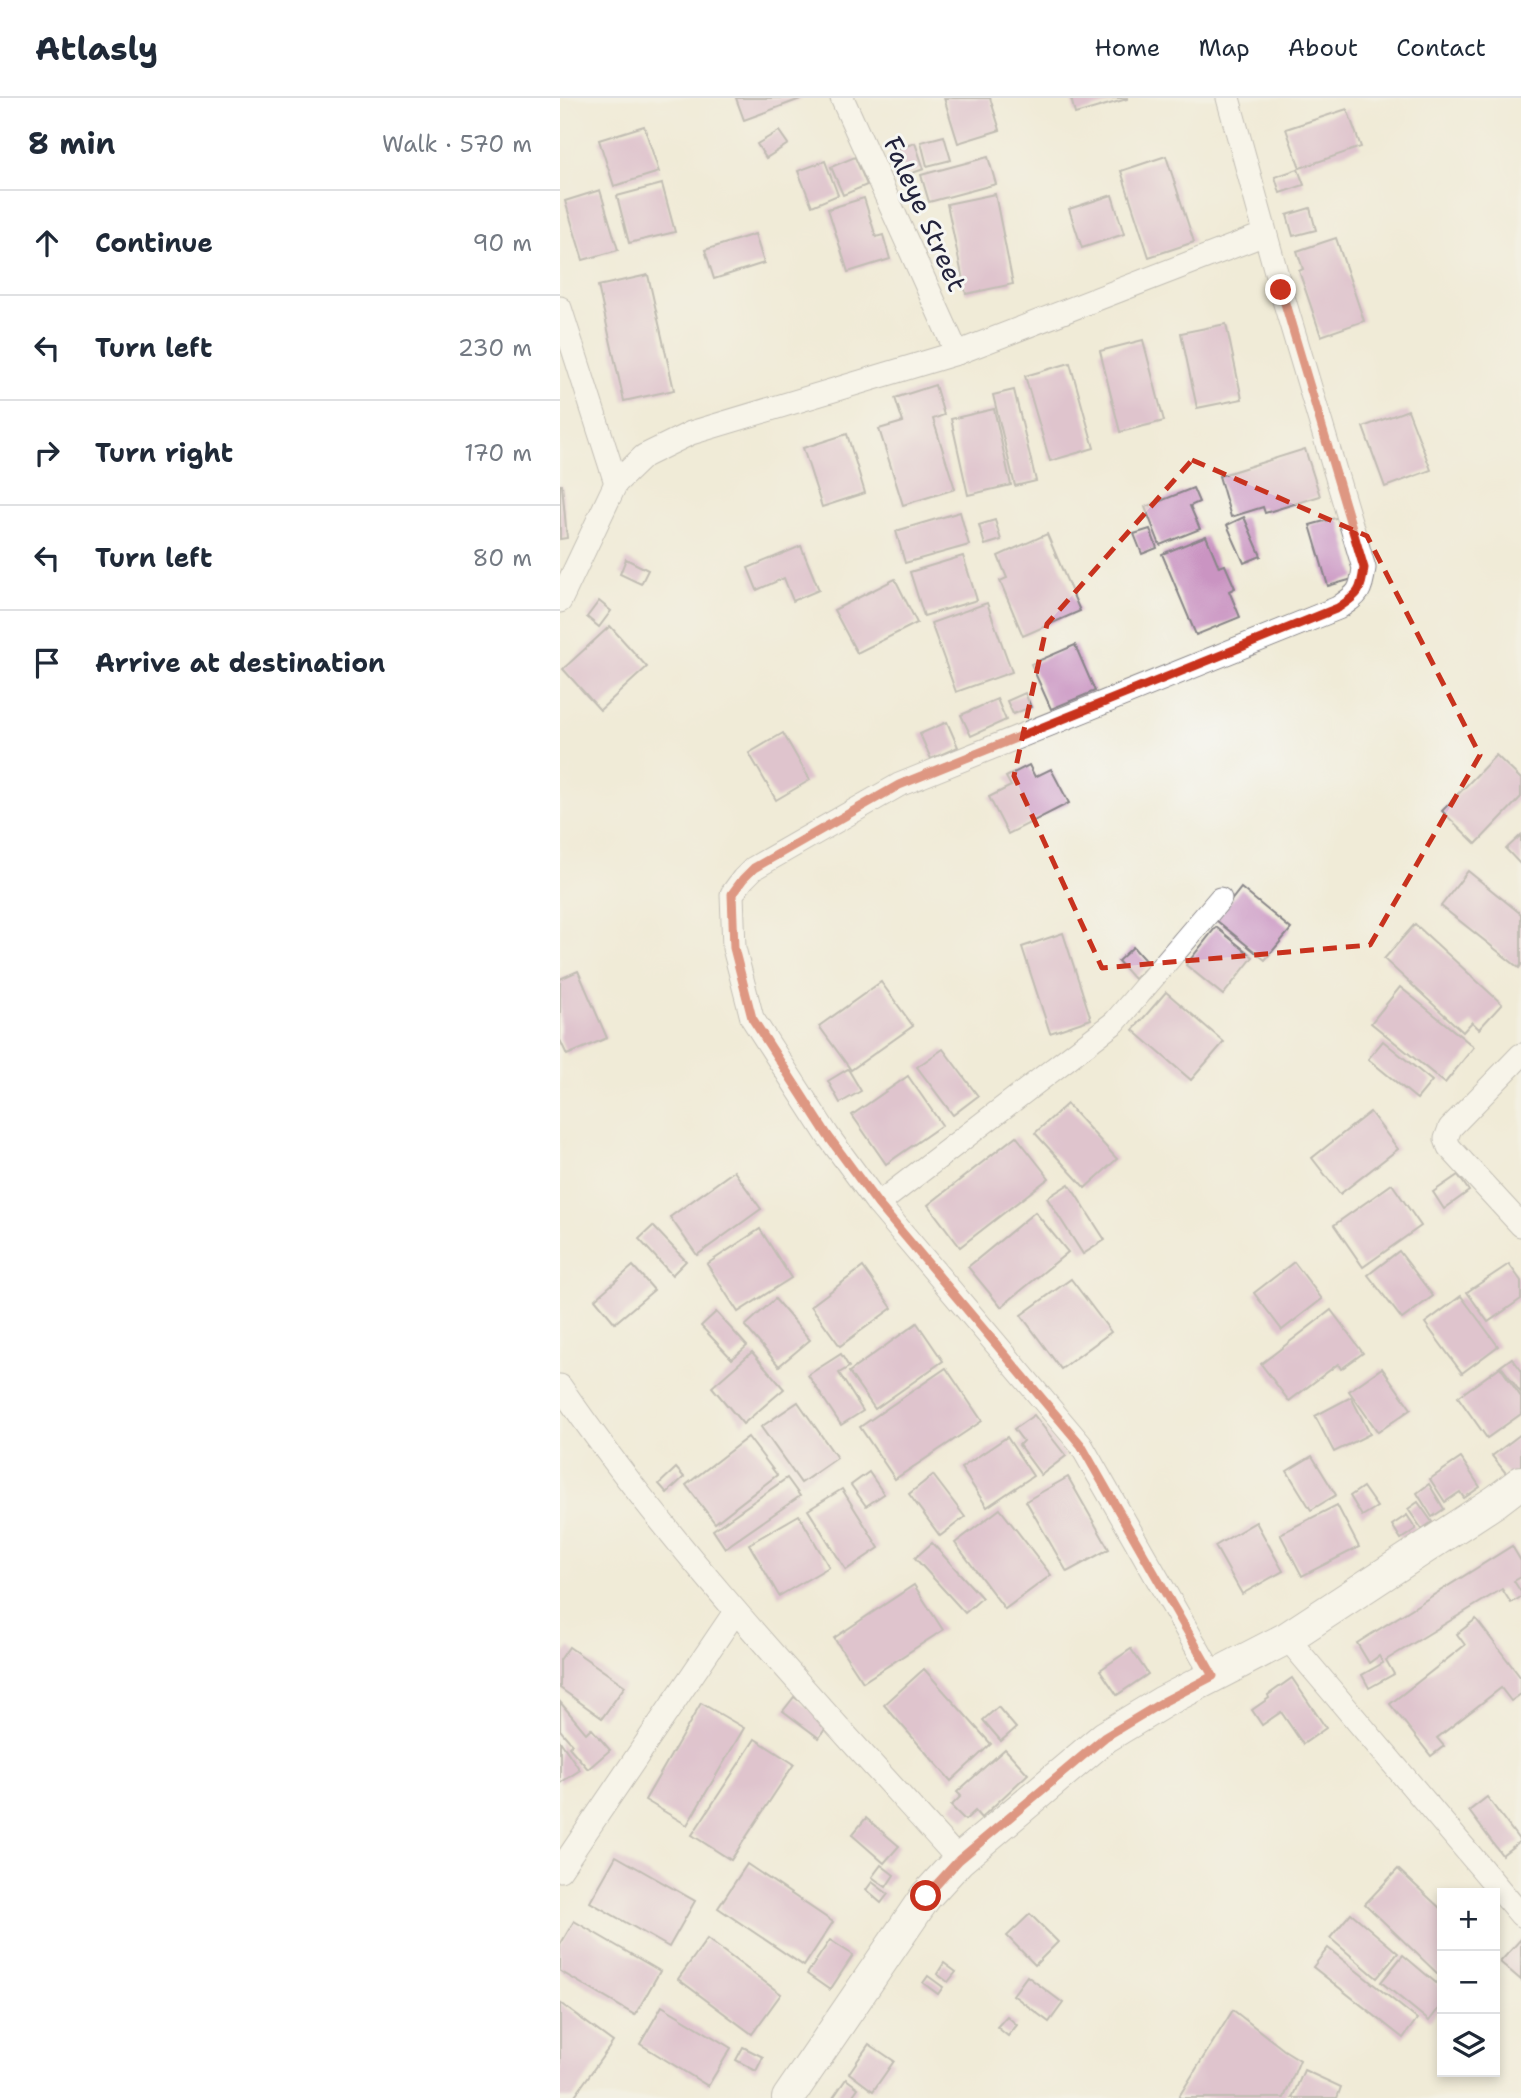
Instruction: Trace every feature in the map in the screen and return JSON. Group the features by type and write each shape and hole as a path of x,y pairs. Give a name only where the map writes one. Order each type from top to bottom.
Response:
{"street":[{"name":"Faleye Street","path":"842,98 957,353"},
{"path":"1213,1676 1081,1445 878,1204 828,1136 752,1018 734,948 732,894 754,868 899,785 1338,608 1353,598 1361,587 1364,568 1265,234 1228,98"},
{"path":"560,601 615,483 644,456 691,433 957,353 1265,234"},
{"path":"560,308 615,483"},
{"path":"878,1204 1115,1022 1220,899"},
{"path":"1521,1055 1450,1128 1446,1139 1449,1147 1521,1225"},
{"path":"560,1386 592,1432 735,1612 959,1860"},
{"path":"788,2098 926,1896 959,1860 1105,1737 1163,1702 1287,1638 1521,1482"},
{"path":"560,1870 735,1612"},
{"path":"1287,1638 1521,1915"}],"highlighted area":[{"path":"1192,460 1367,536 1480,755 1370,945 1102,968 1014,776 1047,624"}],"building":[{"path":"736,98 803,98 744,120"},
{"path":"944,98 990,98 1000,130 958,143"},
{"path":"1071,98 1127,98 1127,99 1075,114"},
{"path":"1347,109 1361,147 1300,168 1286,129"},
{"path":"644,126 659,172 614,186 599,140"},
{"path":"779,131 788,144 766,158 757,144"},
{"path":"944,136 951,160 927,166 921,142"},
{"path":"915,143 924,169 906,175 897,149"},
{"path":"1166,156 1194,242 1149,257 1121,171"},
{"path":"855,157 867,185 843,195 831,167"},
{"path":"988,157 996,184 929,202 921,175"},
{"path":"825,161 838,195 812,206 798,171"},
{"path":"1298,169 1304,185 1280,193 1275,177"},
{"path":"662,184 675,232 629,243 617,196"},
{"path":"600,190 618,250 583,260 565,201"},
{"path":"995,194 1013,284 966,294 947,204"},
{"path":"1112,195 1124,234 1082,248 1069,209"},
{"path":"864,198 876,237 883,235 890,259 848,272 828,209"},
{"path":"1310,208 1316,230 1293,236 1287,215"},
{"path":"755,234 764,263 714,279 705,250"},
{"path":"1336,238 1364,321 1321,336 1299,271 1303,269 1297,251"},
{"path":"648,275 674,390 624,401 598,286"},
{"path":"1226,324 1242,399 1197,408 1181,333"},
{"path":"1143,340 1164,421 1120,432 1100,351"},
{"path":"1070,363 1094,448 1050,461 1025,376"},
{"path":"935,385 944,415 933,419 955,489 903,505 879,429 903,422 895,398"},
{"path":"1014,390 1036,481 1015,486 993,395"},
{"path":"994,409 1011,485 968,495 951,419"},
{"path":"1408,410 1431,470 1385,487 1363,427"},
{"path":"847,434 865,493 822,507 803,448"},
{"path":"1305,449 1320,496 1265,513 1263,507 1231,517 1219,476"},
{"path":"560,485 567,538 560,539"},
{"path":"1193,488 1199,502 1190,506 1200,529 1160,545 1145,507"},
{"path":"960,512 969,545 905,563 896,531"},
{"path":"1244,517 1261,556 1244,563 1227,525"},
{"path":"1339,517 1356,578 1328,586 1310,525"},
{"path":"995,520 1001,540 985,545 979,525"},
{"path":"1150,529 1157,548 1142,554 1134,534"},
{"path":"1047,534 1080,611 1023,636 1000,581 1007,578 998,556"},
{"path":"1206,536 1219,567 1225,565 1235,588 1229,591 1240,617 1196,635 1162,554"},
{"path":"801,546 819,590 793,601 784,578 757,590 748,568"},
{"path":"963,556 977,600 924,616 910,572"},
{"path":"626,559 648,570 641,584 620,574"},
{"path":"895,579 917,623 857,653 834,610"},
{"path":"599,601 611,611 599,627 587,617"},
{"path":"987,603 1012,672 956,692 931,623"},
{"path":"610,626 647,667 600,710 563,669"},
{"path":"1075,645 1095,691 1051,709 1031,664"},
{"path":"1025,693 1031,707 1013,714 1007,701"},
{"path":"997,699 1006,720 971,736 961,715"},
{"path":"947,722 958,747 931,759 920,734"},
{"path":"783,733 810,780 776,800 749,753"},
{"path":"1496,755 1521,779 1521,797 1476,844 1442,811"},
{"path":"1029,765 1035,777 1051,769 1069,803 1008,834 989,797 1011,786 1006,777"},
{"path":"1521,835 1521,865 1506,849"},
{"path":"1468,871 1521,914 1519,968 1441,906"},
{"path":"1241,888 1291,929 1265,960 1216,920"},
{"path":"1415,924 1502,1004 1479,1029 1472,1022 1463,1032 1384,959"},
{"path":"1216,927 1253,957 1223,995 1186,965"},
{"path":"1063,933 1091,1019 1050,1033 1022,947"},
{"path":"1133,947 1149,965 1134,979 1118,961"},
{"path":"578,971 607,1038 567,1055 560,1040 560,979"},
{"path":"881,982 913,1026 851,1070 819,1026"},
{"path":"1400,987 1474,1047 1445,1083 1371,1023"},
{"path":"1166,992 1224,1042 1191,1080 1133,1030"},
{"path":"1383,1041 1432,1081 1417,1099 1368,1059"},
{"path":"943,1049 978,1096 953,1115 917,1067"},
{"path":"848,1069 861,1091 840,1103 828,1081"},
{"path":"908,1076 942,1125 886,1164 852,1115"},
{"path":"1067,1104 1117,1159 1085,1188 1035,1133"},
{"path":"1370,1112 1398,1149 1340,1194 1312,1158"},
{"path":"1016,1136 1049,1178 960,1247 928,1205"},
{"path":"734,1171 761,1209 697,1255 670,1217"},
{"path":"1458,1175 1469,1191 1444,1209 1433,1192"},
{"path":"1069,1184 1105,1240 1083,1254 1047,1198"},
{"path":"1392,1184 1421,1226 1363,1267 1334,1225"},
{"path":"1035,1212 1068,1252 1001,1307 968,1267"},
{"path":"653,1226 686,1261 672,1275 639,1239"},
{"path":"760,1229 791,1278 738,1312 707,1264"},
{"path":"1399,1251 1433,1296 1402,1319 1368,1275"},
{"path":"1294,1262 1322,1299 1282,1330 1254,1293"},
{"path":"1509,1264 1521,1281 1521,1299 1488,1322 1467,1292"},
{"path":"633,1266 654,1290 615,1323 595,1299"},
{"path":"863,1267 892,1308 840,1346 811,1306"},
{"path":"1071,1279 1111,1332 1061,1369 1021,1315"},
{"path":"1461,1296 1498,1346 1462,1373 1425,1323"},
{"path":"775,1299 810,1340 779,1366 745,1326"},
{"path":"1331,1310 1363,1353 1341,1369 1338,1364 1289,1401 1261,1364"},
{"path":"716,1312 747,1346 732,1359 701,1326"},
{"path":"917,1323 943,1361 875,1409 849,1372"},
{"path":"752,1352 784,1389 743,1424 712,1387"},
{"path":"841,1354 849,1367 839,1373 863,1411 841,1425 808,1375"},
{"path":"1512,1358 1521,1370 1521,1393 1501,1366"},
{"path":"1500,1367 1521,1397 1521,1414 1487,1438 1458,1397"},
{"path":"946,1368 982,1421 895,1479 860,1427"},
{"path":"1382,1368 1411,1409 1378,1432 1349,1391"},
{"path":"1351,1397 1370,1434 1334,1452 1315,1416"},
{"path":"798,1402 837,1458 801,1483 761,1427"},
{"path":"1034,1415 1066,1456 1041,1475 1019,1445 1023,1441 1014,1429"},
{"path":"1521,1434 1521,1468 1509,1477 1492,1456"},
{"path":"748,1437 777,1475 715,1523 686,1485"},
{"path":"1007,1437 1033,1476 987,1507 961,1468"},
{"path":"1312,1456 1336,1495 1311,1510 1287,1471"},
{"path":"1461,1458 1480,1487 1464,1498 1460,1492 1445,1502 1430,1479"},
{"path":"676,1468 684,1477 667,1493 659,1484"},
{"path":"869,1472 884,1494 866,1506 851,1485"},
{"path":"933,1475 965,1517 940,1536 909,1494"},
{"path":"1068,1477 1109,1549 1067,1572 1026,1501"},
{"path":"787,1478 800,1496 725,1548 713,1530"},
{"path":"1429,1484 1444,1509 1432,1517 1417,1493"},
{"path":"1363,1487 1377,1507 1362,1516 1350,1496"},
{"path":"842,1489 879,1548 846,1570 808,1510"},
{"path":"1418,1502 1432,1522 1422,1529 1408,1509"},
{"path":"1337,1505 1359,1547 1302,1576 1280,1534"},
{"path":"1000,1509 1051,1575 1005,1609 955,1543"},
{"path":"799,1515 829,1567 779,1596 749,1544"},
{"path":"1407,1515 1416,1529 1401,1539 1392,1525"},
{"path":"1256,1522 1283,1571 1242,1594 1215,1546"},
{"path":"932,1543 982,1598 965,1613 915,1558"},
{"path":"1512,1546 1521,1561 1521,1577 1514,1581 1521,1597 1511,1603 1502,1589 1386,1660 1394,1674 1369,1688 1362,1675 1383,1663 1379,1656 1369,1663 1357,1643"},
{"path":"914,1585 943,1630 863,1682 834,1638"},
{"path":"1476,1619 1521,1678 1521,1694 1511,1701 1501,1688 1437,1738 1444,1746 1431,1756 1390,1704 1465,1645 1457,1634"},
{"path":"569,1647 625,1686 602,1718 560,1688 560,1660"},
{"path":"1131,1649 1148,1674 1117,1695 1100,1670"},
{"path":"924,1669 991,1744 951,1781 884,1705"},
{"path":"1292,1678 1326,1728 1303,1744 1281,1712 1262,1725 1252,1710"},
{"path":"794,1697 829,1723 819,1738 783,1711"},
{"path":"560,1702 586,1733 591,1728 610,1750 588,1769 569,1747 572,1744 560,1730"},
{"path":"701,1703 744,1728 687,1825 645,1800"},
{"path":"998,1707 1016,1728 1001,1741 983,1720"},
{"path":"755,1739 794,1764 731,1860 692,1835"},
{"path":"560,1741 580,1770 560,1783"},
{"path":"1005,1749 1028,1774 981,1818 975,1811 965,1820 951,1806 961,1796 957,1792"},
{"path":"1487,1797 1520,1841 1502,1855 1469,1811"},
{"path":"866,1818 899,1846 884,1863 852,1835"},
{"path":"616,1856 695,1901 669,1947 590,1902"},
{"path":"747,1864 833,1922 804,1966 718,1908"},
{"path":"881,1865 894,1875 886,1887 872,1877"},
{"path":"1398,1869 1437,1905 1437,1973 1365,1904"},
{"path":"872,1882 888,1894 881,1903 866,1890"},
{"path":"1351,1913 1398,1953 1377,1978 1330,1938"},
{"path":"1030,1914 1058,1942 1035,1965 1007,1936"},
{"path":"574,1921 660,1971 635,2015 560,1971 560,1945"},
{"path":"707,1939 781,1994 752,2034 678,1979"},
{"path":"1521,1939 1521,1980 1500,1962"},
{"path":"830,1940 853,1955 830,1990 807,1974"},
{"path":"1328,1948 1417,2019 1403,2038 1313,1967"},
{"path":"1403,1955 1437,1984 1437,2011 1429,2021 1381,1982"},
{"path":"944,1963 956,1972 948,1982 937,1974"},
{"path":"928,1976 943,1987 938,1994 923,1983"},
{"path":"1027,1976 1063,2003 1049,2022 1013,1995"},
{"path":"560,2003 613,2042 573,2098 560,2098"},
{"path":"662,2006 731,2048 708,2086 640,2044"},
{"path":"1233,2010 1300,2060 1284,2098 1178,2098"},
{"path":"1007,2016 1017,2025 1008,2036 997,2027"},
{"path":"869,2044 894,2061 873,2091 849,2073"},
{"path":"743,2047 763,2057 756,2071 736,2060"},
{"path":"1304,2070 1341,2087 1337,2098 1292,2098"},
{"path":"846,2079 858,2088 851,2098 833,2098"}],"route":[{"path":"926,1896 959,1860 1105,1737 1213,1676 1081,1445 878,1204 828,1136 752,1018 734,948 732,894 754,868 899,785 1338,608 1353,598 1361,587 1364,568 1281,290"}]}
